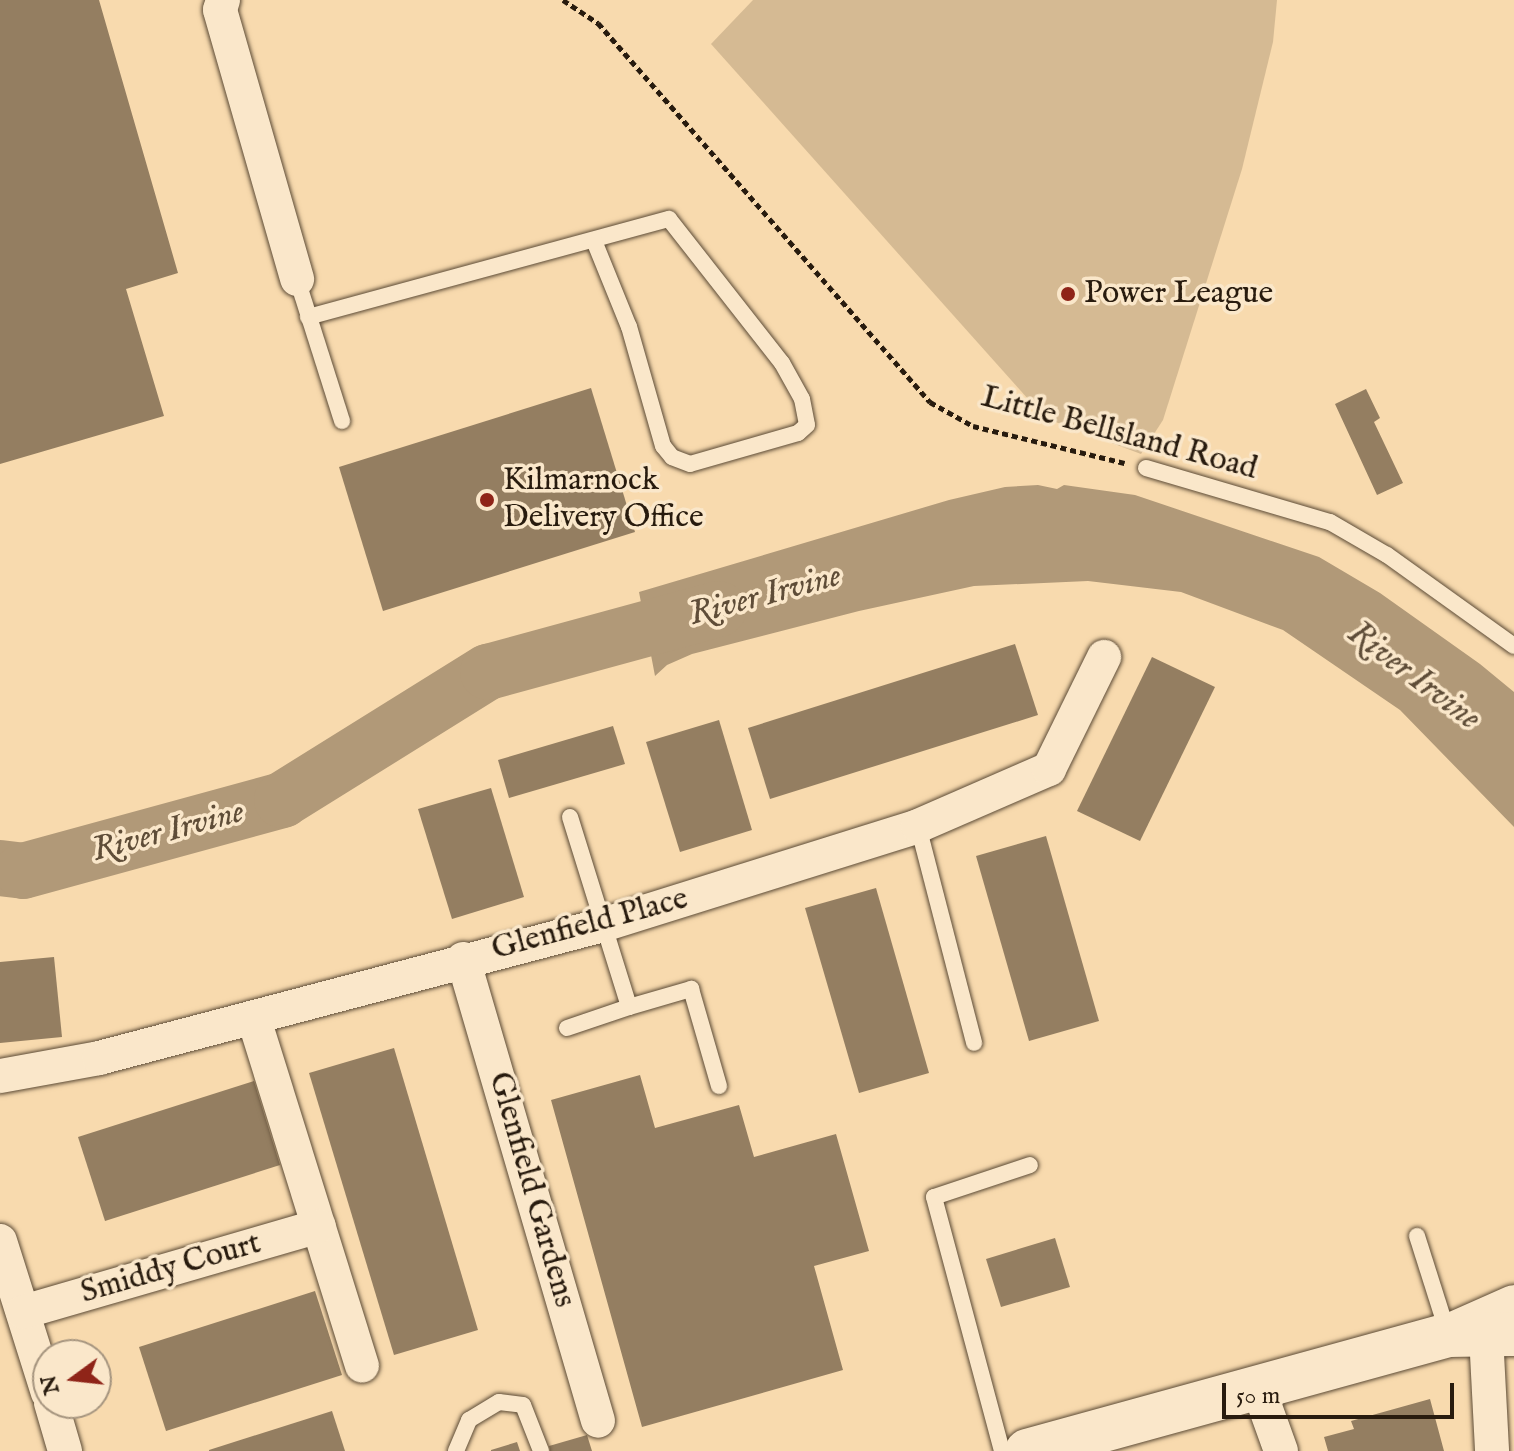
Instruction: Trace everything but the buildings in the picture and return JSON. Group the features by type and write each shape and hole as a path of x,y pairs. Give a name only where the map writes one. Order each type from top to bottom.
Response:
{"main road":[{"path":"1027,1451 1258,1387 1490,1328"}],"street":[{"path":"223,0 220,10 297,279"},
{"name":"Glenfield Place","path":"0,1076 99,1058 254,1019 463,959 603,925 918,826 1049,769 1104,657"},
{"name":"Glenfield Gardens","path":"463,959 598,1421"},
{"path":"254,1019 362,1366"},
{"name":"Smiddy Court","path":"23,1312 319,1226"},
{"path":"0,1241 32,1341"},
{"path":"1490,1328 1492,1451"},
{"path":"1258,1387 1281,1451"},
{"path":"56,1419 65,1451"}],"lane":[{"path":"308,317 669,219 782,363 802,399 807,425 798,433 690,464 672,457 663,446 629,327 594,241"},
{"path":"297,279 342,421"},
{"name":"Little Bellsland Road","path":"1146,468 1330,522 1387,555 1514,646"},
{"path":"570,817 629,1007"},
{"path":"918,826 974,1043"},
{"path":"567,1028 691,989 719,1086"},
{"path":"1002,1451 934,1197 1030,1165"},
{"path":"1417,1236 1490,1328"},
{"path":"456,1451 469,1420 499,1402 523,1405 541,1451"}],"path":[{"name":"Little Bellsland Road","path":"563,0 598,23 930,402 973,426 1146,468"}],"shaded area":[{"name":"Power League","path":"753,0 1277,0 1273,42 1242,169 1163,420 1141,454 1045,418 711,44"}],"water":[{"path":"1038,485 1057,489 1064,485 1135,495 1319,557 1380,593 1480,664 1514,692 1514,827 1400,710 1283,630 1181,592 1088,581 974,586 859,611 692,654 667,665 655,676 639,592 949,500 1005,487"}],"waterway":[{"name":"River Irvine","path":"0,868 23,871 282,800 488,672 719,609"}],"place":[{"name":"Power League","path":"1068,294"},
{"name":"Kilmarnock Delivery Office","path":"487,500"}]}
